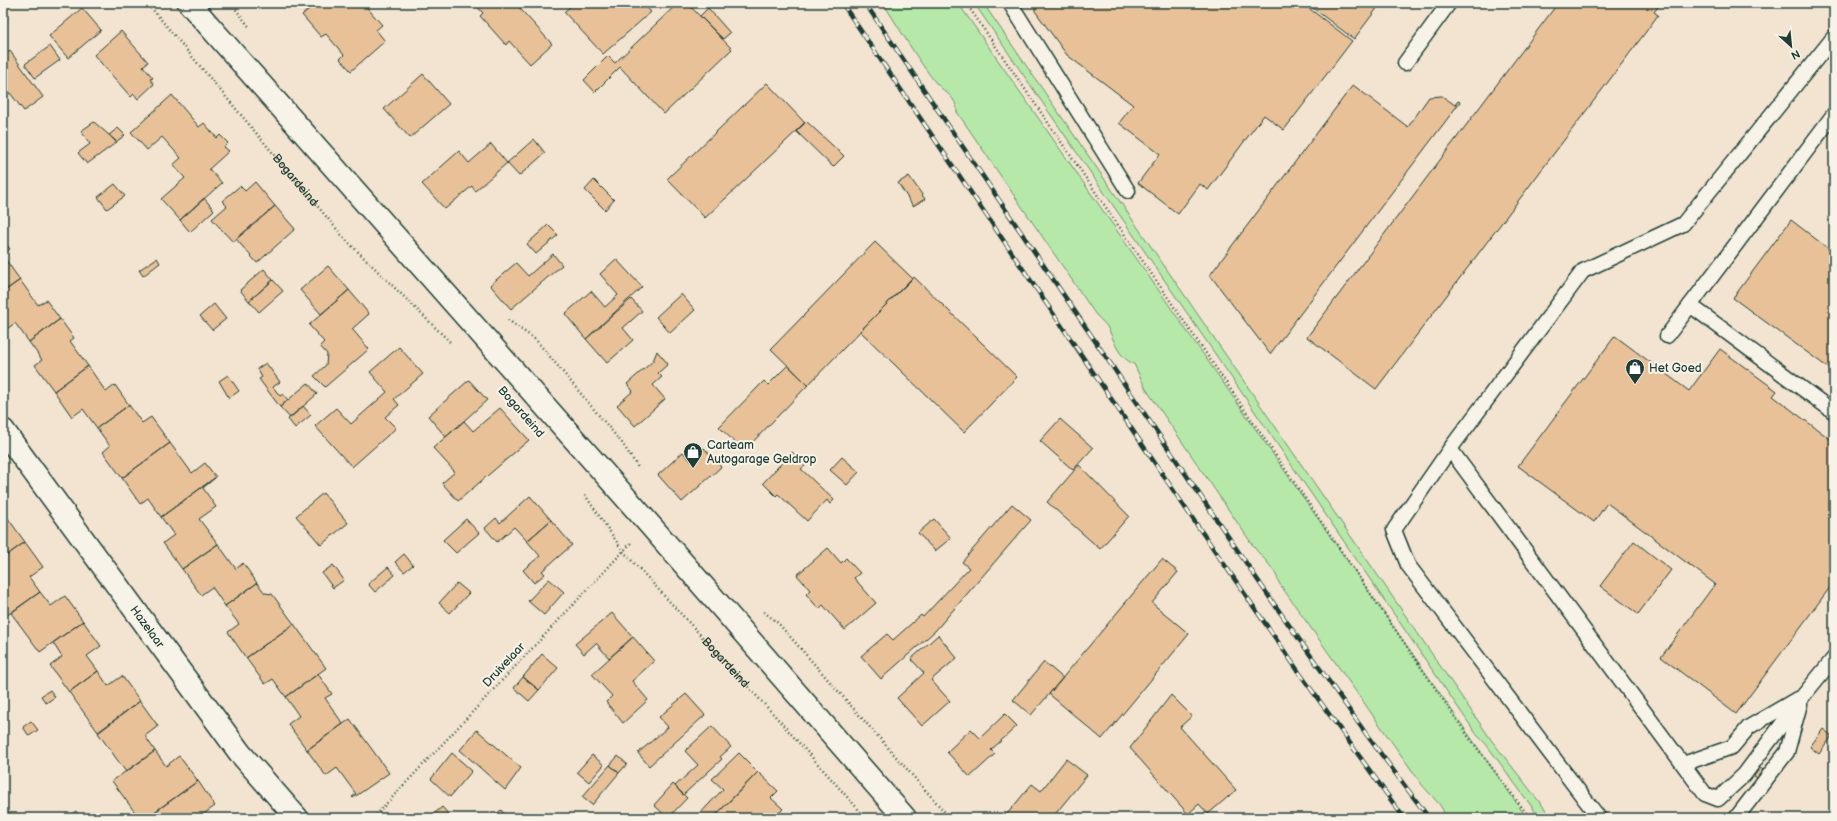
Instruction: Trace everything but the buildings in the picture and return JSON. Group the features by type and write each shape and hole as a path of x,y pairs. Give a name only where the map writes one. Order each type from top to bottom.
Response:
{"street":[{"name":"Bogardeind","path":"189,3 650,525 905,818"},
{"name":"Hazelaar","path":"3,430 240,754 297,818"}],"lane":[{"path":"1010,3 1128,191"},
{"path":"1405,63 1449,3"},
{"path":"1599,818 1408,565 1394,530 1450,449 1583,271 1683,224 1834,37"},
{"path":"1666,336 1834,114"},
{"path":"1690,305 1834,412"},
{"path":"1450,449 1705,794 1718,799 1744,775 1803,696 1834,658"},
{"path":"1683,764 1732,747 1750,727 1803,696"},
{"path":"1736,818 1787,752 1803,696"}],"path":[{"name":"Bogardeind","path":"144,3 153,10 345,239 455,347"},
{"path":"966,3 1468,736 1530,818"},
{"name":"Bogardeind","path":"583,492 623,551 776,717 866,818"},
{"name":"Druivelaar","path":"373,818 623,551 650,525"}],"green space":[{"path":"883,3 958,3 1527,818 1447,818 1440,805 1423,786 1279,583 1275,573 1254,547 1146,389 1134,364 1121,354 1108,328 1096,315 957,112 953,99 936,83 915,54"},
{"path":"974,3 983,3 1492,741 1552,818 1540,818 1486,744 1477,735"}],"railway":[{"path":"842,3 1197,525 1303,678 1404,818"},
{"path":"865,3 1272,601 1369,738 1429,818"}],"place":[{"name":"Het Goed","path":"1635,385"},
{"name":"Carteam Autogarage Geldrop","path":"693,469"}]}
